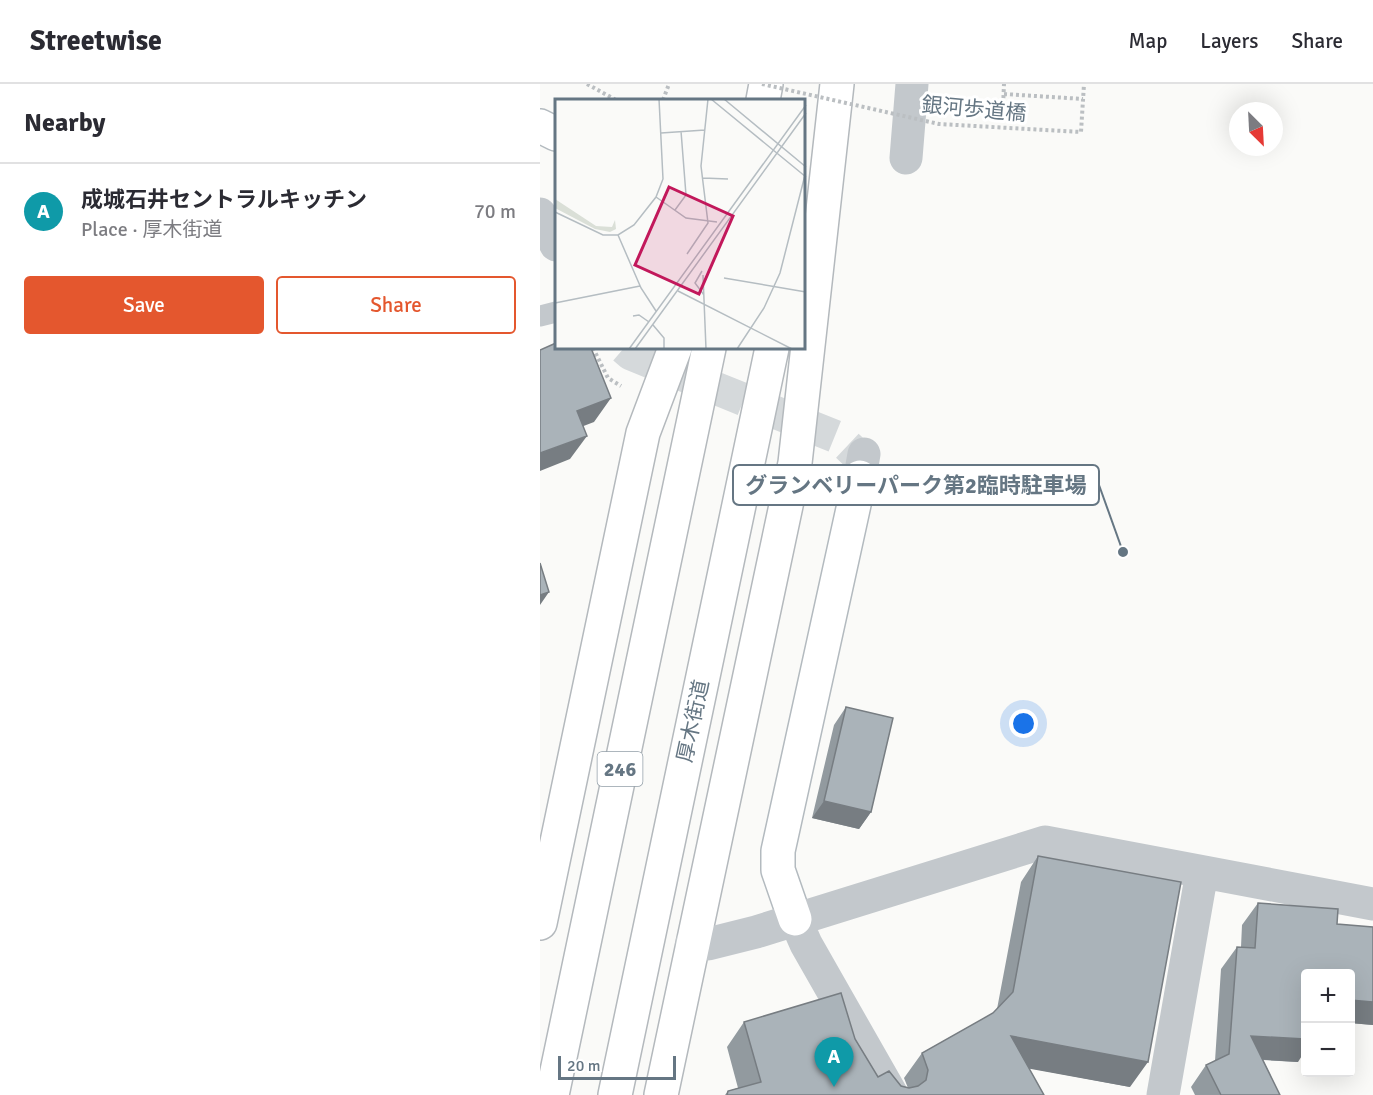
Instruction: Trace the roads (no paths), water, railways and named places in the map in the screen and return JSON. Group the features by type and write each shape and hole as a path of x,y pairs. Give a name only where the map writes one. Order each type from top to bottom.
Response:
{"main road":[{"path":"763,99 764,84"},
{"path":"806,194 830,84"},
{"path":"661,1095 795,463 837,84"},
{"path":"540,126 555,134"},
{"path":"540,923 643,433 674,350"},
{"name":"246","path":"552,1095 709,350"},
{"name":"厚木街道","path":"615,1095 772,350"},
{"path":"795,919 778,870 778,851 860,462"}],"street":[{"path":"906,158 912,84"},
{"path":"540,214 555,243"},
{"path":"692,943 708,944 1045,842 1373,904"},
{"path":"1163,1095 1202,872"},
{"path":"795,919 806,944 892,1095"}],"lane":[{"path":"540,316 555,312"}],"tunnel":[{"path":"626,350 631,354 839,438 856,454"}],"place":[{"name":"グランベリーパーク第2臨時駐車場","path":"1123,552"},
{"name":"成城石井セントラルキッチン","path":"834,1087"}]}
